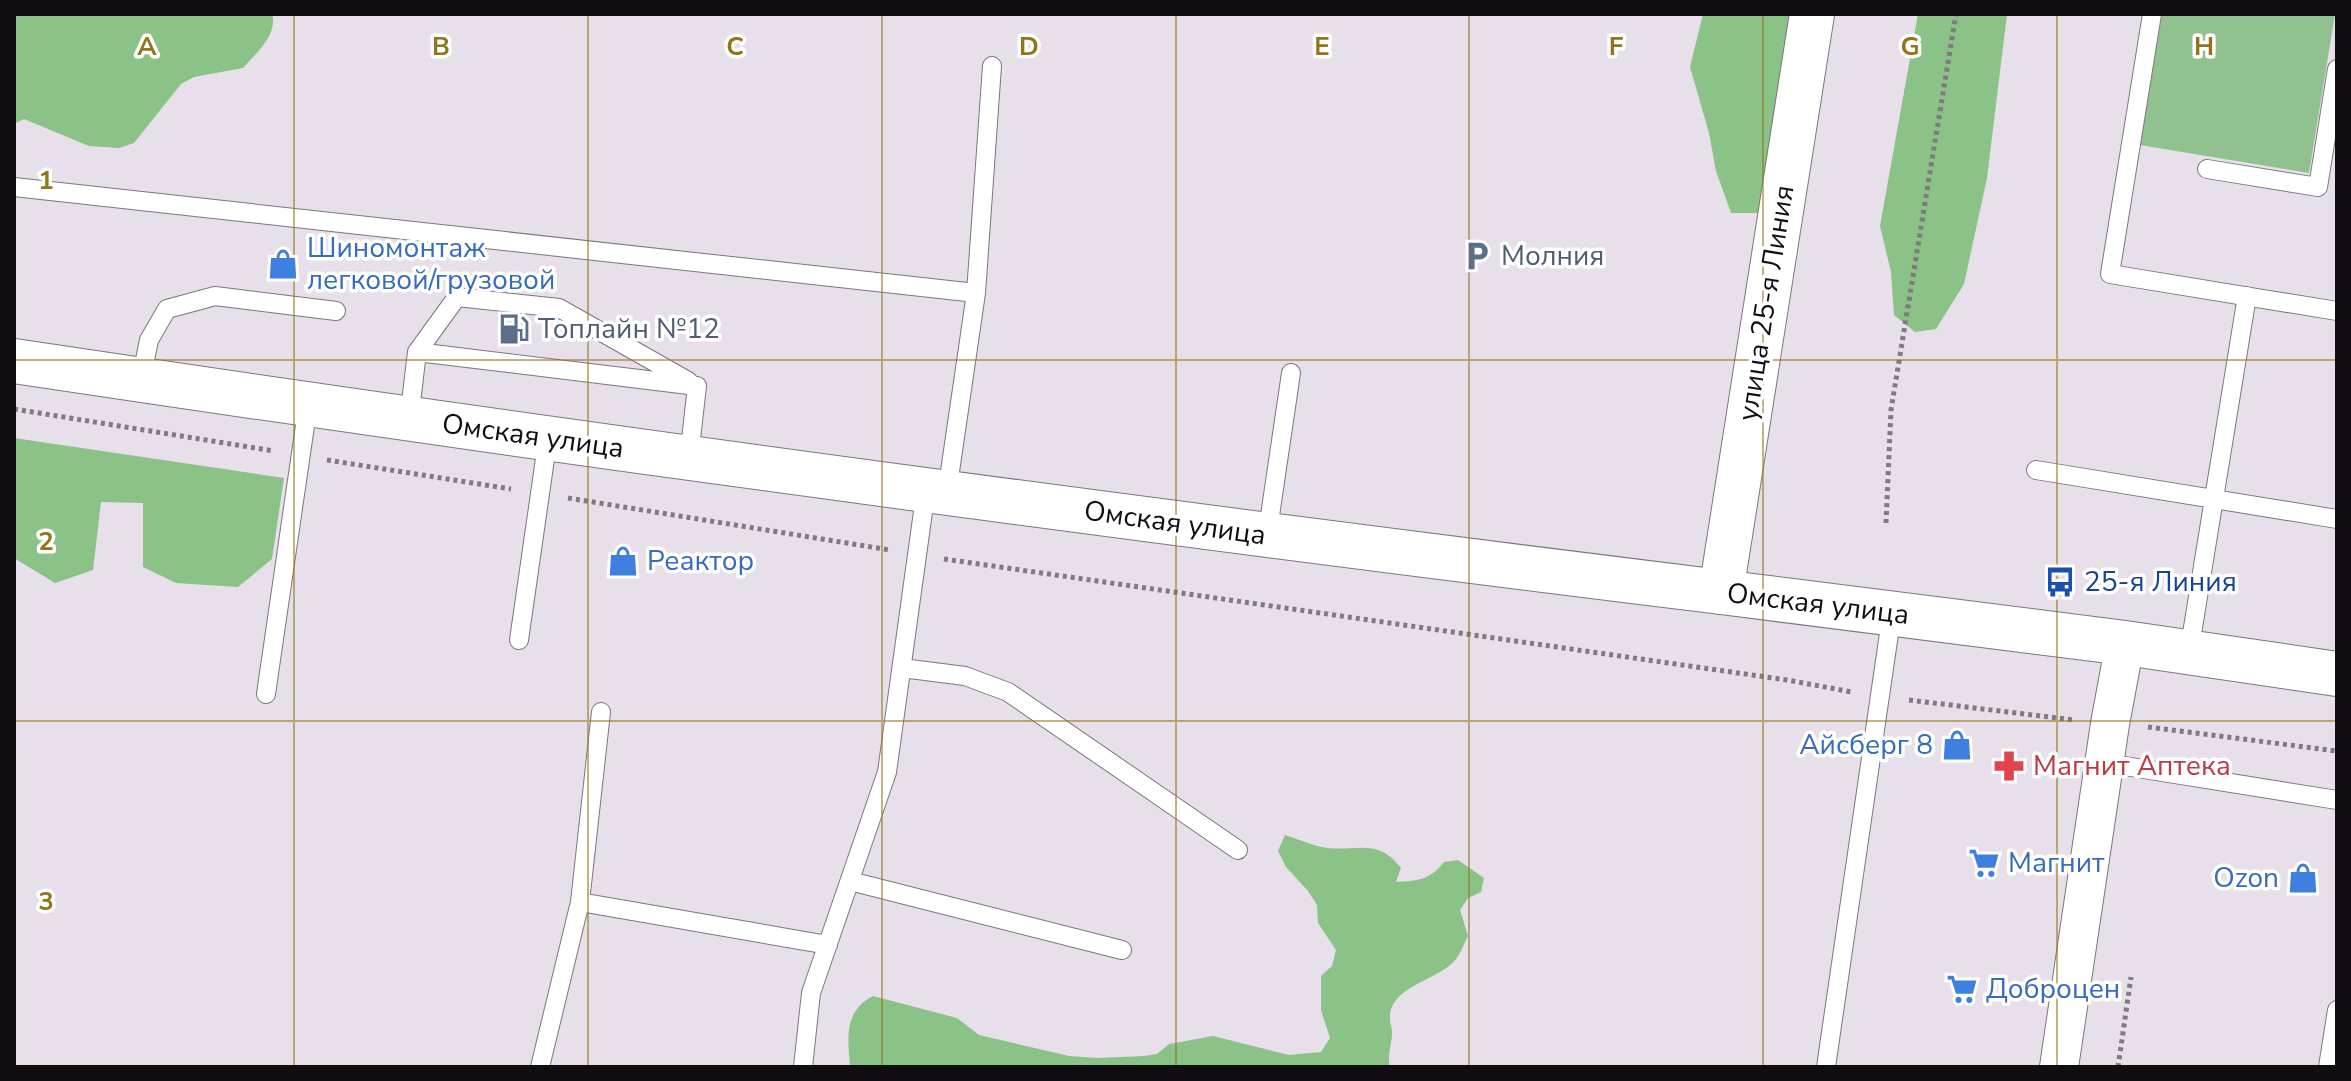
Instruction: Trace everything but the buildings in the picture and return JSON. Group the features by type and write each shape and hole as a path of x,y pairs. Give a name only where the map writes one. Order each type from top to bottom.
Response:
{"street":[{"name":"улица 25-я Линия","path":"1721,592 1812,14"},
{"name":"Омская улица","path":"14,361 408,419 1267,536 2125,643 2337,674"},
{"path":"2059,1067 2125,643"}],"lane":[{"path":"2152,14 2110,274 2337,311"},
{"path":"803,1067 811,993 887,772 917,555 936,491 976,293 992,66"},
{"path":"2207,169 2318,187 2337,69"},
{"path":"14,187 976,293"},
{"path":"141,380 149,340 167,309 215,296 336,311"},
{"path":"2189,652 2247,296"},
{"path":"408,419 417,352 457,297 559,308 697,386"},
{"path":"417,352 697,386"},
{"path":"1267,536 1291,373"},
{"path":"689,457 697,386"},
{"path":"266,694 308,405"},
{"path":"519,640 548,438"},
{"path":"2036,470 2337,519"},
{"path":"1826,1067 1892,613"},
{"path":"902,668 965,676 1008,692 1238,850"},
{"path":"540,1067 580,902 601,712"},
{"path":"2106,763 2337,800"},
{"path":"850,881 1122,950"},
{"path":"580,902 828,945"},
{"path":"2328,1067 2337,1010"}],"path":[{"path":"1886,523 1891,410 1956,14"},
{"path":"14,409 917,555 1787,680 1880,697 2337,751"},
{"path":"2118,1067 2131,977"}],"green space":[{"path":"14,14 272,14 273,22 265,43 243,68 194,77 181,84 134,143 119,148 89,146 24,119 14,124"},
{"path":"1703,14 1793,14 1761,213 1731,213 1716,171 1709,133 1690,67"},
{"path":"1918,14 2007,14 1987,178 1964,284 1936,329 1915,332 1894,315 1891,272 1880,226"},
{"path":"2162,14 2335,14 2309,173 2140,145"},
{"path":"14,438 284,478 272,559 238,587 176,583 143,567 143,503 101,502 93,570 55,583 14,558"},
{"path":"1285,835 1327,848 1376,849 1401,868 1396,882 1423,878 1434,873 1444,862 1458,860 1484,878 1481,892 1468,898 1460,910 1468,936 1458,957 1449,966 1408,990 1393,1006 1390,1067 850,1067 848,1036 852,1018 863,1002 873,996 957,1018 979,1035 1069,1056 1144,1056 1157,1054 1169,1044 1213,1036 1289,1055 1321,1052 1330,1038 1321,1010 1321,976 1332,966 1336,950 1318,923 1317,905 1286,867 1278,851"}],"place":[{"name":"Молния","path":"1477,256"},
{"name":"Шиномонтаж легковой/грузовой","path":"283,264"},
{"name":"Топлайн №12","path":"514,329"},
{"name":"Реактор","path":"623,561"},
{"name":"25-я Линия","path":"2060,582"},
{"name":"Айсберг 8","path":"1957,745"},
{"name":"Магнит Аптека","path":"2009,766"},
{"name":"Магнит","path":"1984,863"},
{"name":"Ozon","path":"2303,878"},
{"name":"Доброцен","path":"1962,989"}]}
